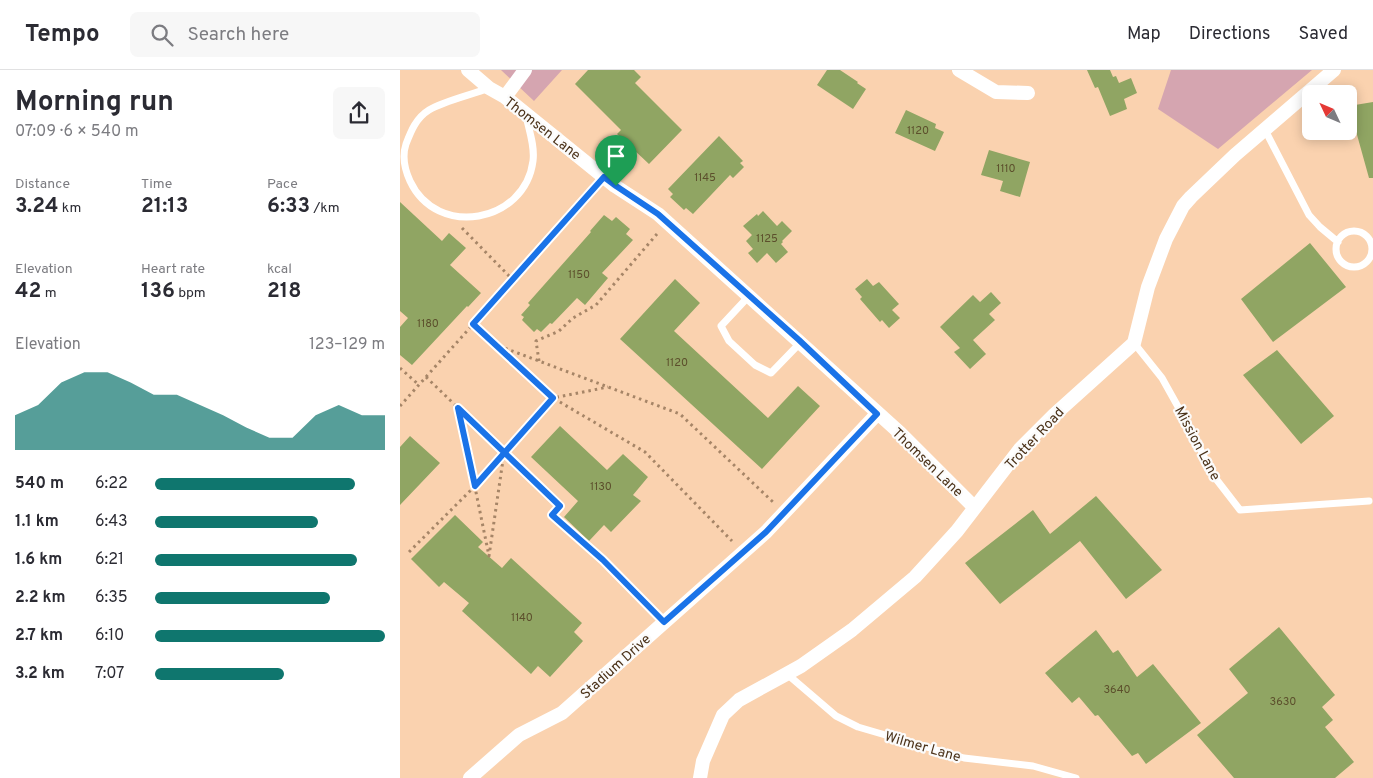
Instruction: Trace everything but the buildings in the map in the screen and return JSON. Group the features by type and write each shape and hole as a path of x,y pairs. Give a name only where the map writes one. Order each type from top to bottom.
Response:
{"street":[{"name":"Thomsen Lane","path":"468,70 489,88 505,97 604,177 658,214 900,433 974,507"},
{"path":"505,97 525,70"},
{"path":"959,70 996,92 1028,93"},
{"path":"1134,343 1148,287 1166,239 1179,212 1191,197 1235,155 1334,70"},
{"name":"Trotter Road","path":"700,778 703,761 723,715 739,700 801,666 852,630 915,577 931,561 1020,449 1054,415 1134,343"},
{"name":"Stadium Drive","path":"470,778 518,735 562,713 743,552 785,513 877,414"}],"lane":[{"path":"489,88 427,111 412,127 404,149 405,170 414,190 430,206 450,216 472,218 494,213 513,200 526,182 533,160 532,138 525,114"},
{"path":"1264,130 1309,215 1320,228 1338,242"},
{"path":"1351,232 1362,234 1372,247 1370,258 1360,266 1355,267 1343,264 1337,254 1338,242 1341,237 1351,232"},
{"path":"749,296 721,326 729,341 755,365 771,373 801,342"},
{"name":"Mission Lane","path":"1134,343 1162,378 1213,475 1240,510 1369,500"},
{"name":"Wilmer Lane","path":"786,674 836,716 858,727 964,758 1032,766 1076,778"}],"path":[{"path":"400,406 604,177"},
{"path":"450,216 513,280"},
{"path":"539,361 536,341 559,331 574,318 596,305 667,223"},
{"path":"473,324 553,398 645,452 743,552"},
{"path":"496,345 680,414 785,513"},
{"path":"400,368 419,385"},
{"path":"426,377 560,506 552,515 603,560 664,622"},
{"path":"409,552 475,486 553,398 609,386"},
{"path":"458,408 489,556 504,452"}],"shaded area":[{"path":"501,70 562,70 534,101"},
{"path":"1171,70 1312,70 1218,149 1158,109"}],"route":[{"path":"616,186 604,177 473,324 553,398 504,452 475,486 458,408 504,452 560,506 552,515 603,560 664,622 766,532 877,414 799,340 658,214 616,186"}]}
